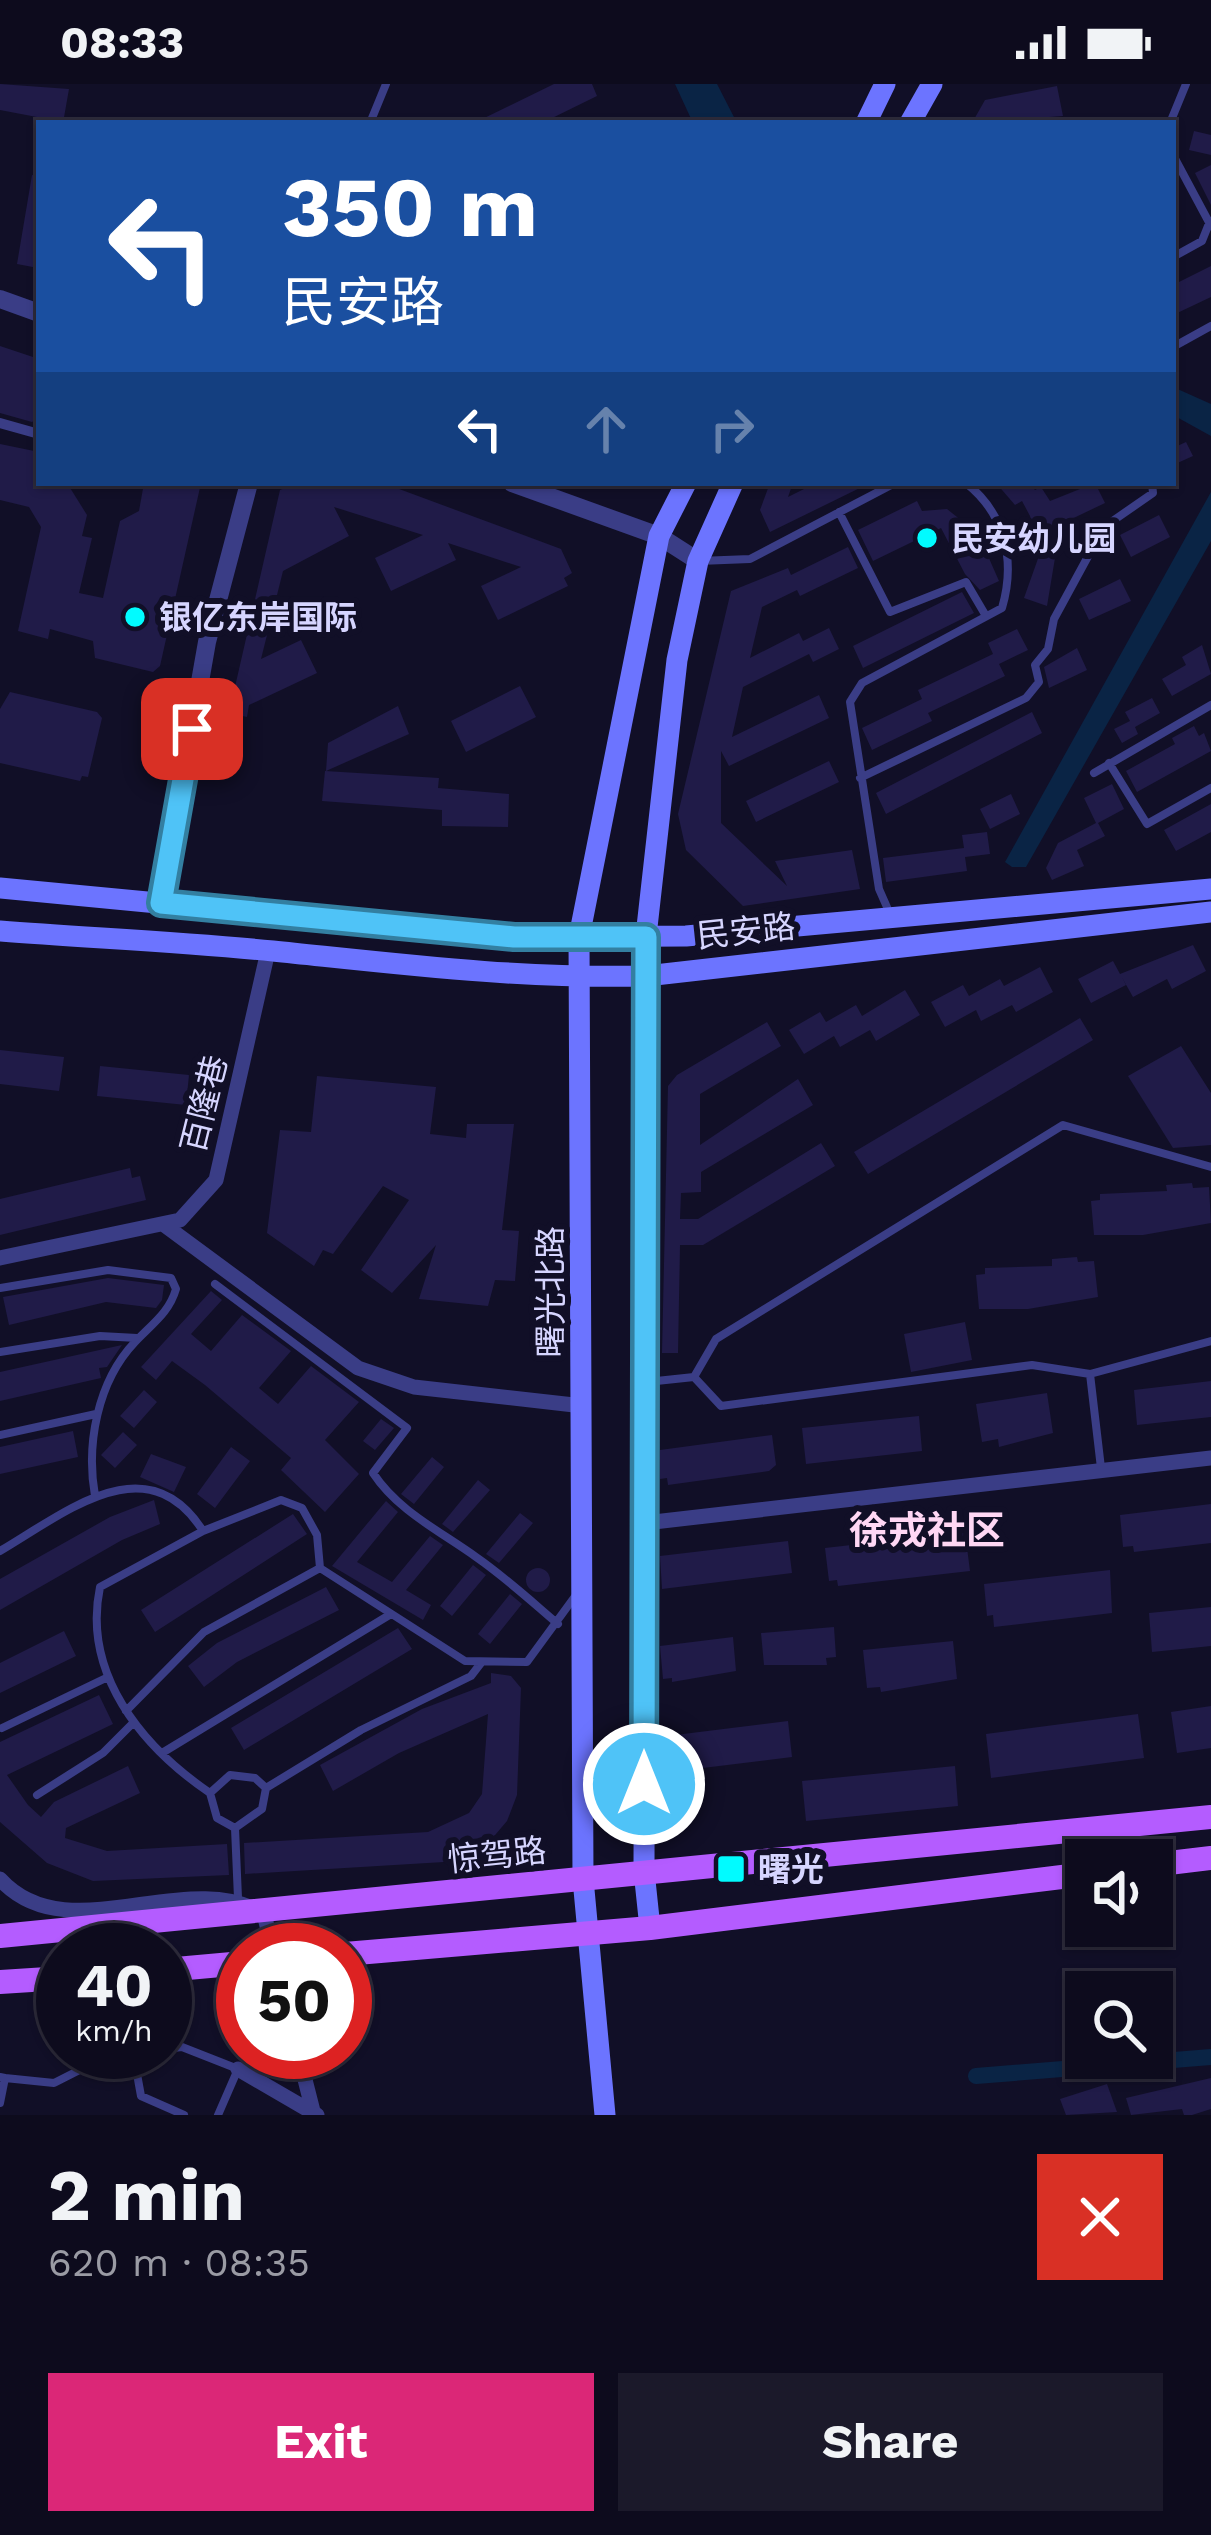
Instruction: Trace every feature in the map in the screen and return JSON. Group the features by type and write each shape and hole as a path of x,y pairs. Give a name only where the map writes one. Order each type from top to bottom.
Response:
{"main road":[{"path":"867,120 885,84"},
{"path":"912,120 932,84"},
{"name":"曙光北路","path":"605,2115 584,1879 579,937 659,536 684,486"},
{"path":"650,1928 644,1871 646,937 677,660 698,561 732,486"},
{"name":"民安路","path":"0,889 514,937 646,937 1211,889"},
{"name":"民安路","path":"0,931 268,951 513,978 646,976 1211,912"},
{"name":"惊驾路","path":"0,1936 264,1914 644,1871 1211,1817"},
{"path":"1173,1863 1211,1858"},
{"path":"372,1952 650,1928 1065,1877"},
{"path":"0,1982 36,1980"}],"street":[{"path":"0,298 36,312"},
{"path":"0,423 36,433"},
{"path":"161,903 207,642 248,486"},
{"path":"520,486 659,536 698,561"},
{"name":"百隆巷","path":"0,1258 180,1220 216,1180 268,951"},
{"path":"163,1224 358,1368 415,1387 583,1406"},
{"path":"645,1523 1211,1458"},
{"path":"0,1879 21,1902 54,1910 238,1898 264,1914 266,1923"},
{"path":"255,2079 315,2114"},
{"path":"305,2079 315,2114"}],"lane":[{"path":"371,120 386,84"},
{"path":"1171,120 1186,84"},
{"path":"1176,161 1210,223 1202,241 1176,254"},
{"path":"1176,345 1211,326"},
{"path":"698,561 750,559 889,486"},
{"path":"892,918 880,889 849,718 854,691 1002,608 1010,562 994,512 969,486"},
{"path":"860,778 1007,703 1026,698 1039,682 1035,665 1048,649 1054,619 1105,527 1145,502 1152,486"},
{"path":"839,512 890,612 966,582 986,616"},
{"path":"1094,773 1210,709"},
{"path":"1109,764 1147,824 1211,788"},
{"path":"694,1377 716,1339 1063,1125 1211,1167"},
{"path":"0,1288 108,1270 171,1278 176,1289 171,1307 138,1338 96,1414 89,1464 94,1496"},
{"path":"215,1284 407,1427 376,1464 373,1473 381,1485 401,1506 480,1559 558,1624"},
{"path":"0,1352 100,1336 138,1338"},
{"path":"694,1377 721,1406 1031,1365 1090,1374 1211,1341"},
{"path":"1090,1374 1101,1471"},
{"path":"645,1382 694,1377"},
{"path":"0,1435 96,1414"},
{"path":"0,1551 94,1496 137,1486 167,1495 191,1512 203,1532"},
{"path":"235,1828 217,1818 210,1793 134,1723 106,1678 93,1620 100,1587 203,1532 280,1500 302,1508 316,1535 320,1568"},
{"path":"320,1568 465,1661 482,1663 527,1662 583,1585"},
{"path":"126,1711 205,1632 320,1568"},
{"path":"162,1753 391,1614"},
{"path":"235,1828 262,1810 266,1788 361,1730 471,1676 482,1663"},
{"path":"2,1728 106,1678"},
{"path":"37,1795 103,1753 134,1723"},
{"path":"210,1793 230,1775 255,1778 266,1788"},
{"path":"235,1828 238,1898"},
{"path":"0,2103 3,2078 54,2083 62,2079"},
{"path":"138,2079 141,2096 184,2115"},
{"path":"218,2115 234,2079"}],"water":[{"path":"675,84 717,84 735,120 692,120"},
{"path":"1176,388 1211,404 1211,436 1176,417"},
{"path":"1211,492 1211,541 1026,867 1012,867 1005,862"}],"building":[{"path":"0,84 69,89 64,120 0,110"},
{"path":"554,84 592,84 597,96 548,120 480,120"},
{"path":"1057,86 1063,116 974,120 985,100"},
{"path":"1194,131 1211,135 1211,155 1189,150"},
{"path":"1211,165 1211,205 1195,173"},
{"path":"32,175 36,176 36,268 17,264"},
{"path":"1211,266 1211,297 1176,314 1176,284"},
{"path":"0,346 36,358 36,419 0,413"},
{"path":"1186,442 1193,456 1176,464 1176,447"},
{"path":"0,444 36,451 36,486 69,486 87,515 82,536 92,538 79,593 103,598 120,521 139,511 143,486 200,486 160,666 153,672 95,658 93,641 50,629 48,639 18,631 41,527 29,507 0,500"},
{"path":"289,486 391,486 561,549 572,573 564,578 568,586 498,620 481,586 521,567 448,543 456,560 391,591 375,558 423,535 334,507 349,536 283,571 261,659 301,640 317,673 249,705 247,717 229,713 280,490"},
{"path":"769,486 792,486 788,497 810,486 864,486 770,532 760,510"},
{"path":"999,486 1041,487 1050,501 1096,486 1105,503 1059,525 1063,546 1056,552 1047,606 1024,598 1040,553 1030,516 1022,501 1015,505"},
{"path":"917,501 922,511 947,509 967,525 973,522 999,581 980,590 965,574 941,528 873,561 858,530"},
{"path":"1159,515 1170,537 1131,557 1120,535"},
{"path":"848,547 858,568 800,596 797,590 762,607 750,658 799,633 803,641 829,628 839,649 813,662 809,654 743,687 732,737 819,695 829,718 729,766 721,751 721,823 787,886 775,861 852,850 860,889 743,906 686,850 678,814 731,591 788,568 791,575"},
{"path":"1120,579 1131,601 1089,620 1079,599"},
{"path":"962,592 974,613 863,668 853,646"},
{"path":"1017,629 1028,650 999,664 1005,676 928,713 932,721 872,750 862,728 922,699 918,690 993,654 988,643"},
{"path":"1202,645 1211,674 1172,696 1162,679 1186,665 1182,657"},
{"path":"1077,648 1087,670 1049,688 1044,667"},
{"path":"520,686 536,717 466,752 451,721"},
{"path":"10,692 97,712 102,718 88,777 80,781 0,763 0,709"},
{"path":"1152,698 1160,713 1135,727 1138,734 1122,743 1114,729 1130,721 1125,712"},
{"path":"398,706 409,734 326,771 328,743"},
{"path":"1032,712 1042,733 886,814 876,793"},
{"path":"1194,726 1199,736 1204,733 1211,751 1137,792 1126,771 1175,744 1172,738"},
{"path":"829,761 839,782 756,822 746,801"},
{"path":"325,771 439,778 438,788 509,794 508,827 442,826 442,810 322,801"},
{"path":"1112,784 1124,809 1098,823 1105,836 1077,850 1084,866 1052,880 1046,868 1058,843 1096,823 1084,798"},
{"path":"1011,794 1020,814 990,829 980,809"},
{"path":"1211,804 1211,832 1176,851 1164,830"},
{"path":"987,832 990,854 965,857 967,871 886,882 883,858 964,848 962,835"},
{"path":"1193,945 1206,971 1172,989 1167,979 1133,997 1120,974"},
{"path":"1113,961 1126,985 1091,1003 1078,979"},
{"path":"1040,967 1053,992 1016,1012 1012,1005 981,1021 976,1010 945,1027 931,1002 963,985 969,996 1000,979 1004,986"},
{"path":"905,990 920,1015 876,1041 870,1030 840,1047 834,1036 804,1054 789,1030 820,1012 826,1022 856,1005 862,1016"},
{"path":"1080,1018 1093,1040 868,1174 854,1152"},
{"path":"767,1022 781,1046 700,1094 700,1145 798,1079 813,1105 701,1172 701,1192 681,1193 680,1219 698,1219 821,1143 835,1166 703,1245 680,1245 678,1353 662,1353 668,1086 677,1075"},
{"path":"1181,1046 1211,1093 1211,1145 1173,1148 1128,1076"},
{"path":"0,1050 64,1057 59,1091 0,1084"},
{"path":"100,1066 189,1075 186,1105 97,1096"},
{"path":"317,1076 436,1087 430,1134 466,1138 467,1124 514,1124 502,1230 519,1231 515,1281 495,1280 488,1306 419,1299 436,1245 392,1293 361,1270 409,1200 383,1186 333,1254 323,1250 314,1266 267,1233 280,1130 311,1132"},
{"path":"130,1168 132,1178 140,1176 146,1200 0,1235 0,1199"},
{"path":"1192,1183 1193,1188 1209,1187 1211,1223 1143,1235 1094,1235 1091,1201 1100,1200 1100,1194 1167,1191 1166,1185"},
{"path":"1077,1257 1078,1262 1094,1261 1098,1297 1028,1309 979,1309 976,1275 985,1274 985,1268 1052,1266 1052,1259"},
{"path":"108,1278 164,1285 162,1300 156,1308 106,1302 9,1325 3,1297"},
{"path":"211,1291 222,1300 191,1334 211,1351 242,1315 291,1351 259,1388 278,1404 311,1366 359,1402 325,1440 359,1474 325,1512 281,1470 291,1458 205,1385 172,1361 156,1380 141,1367"},
{"path":"965,1322 972,1360 911,1372 904,1334"},
{"path":"122,1345 107,1367 99,1368 101,1378 0,1401 0,1372"},
{"path":"1211,1381 1211,1417 1137,1425 1134,1390"},
{"path":"144,1390 157,1402 134,1428 120,1416"},
{"path":"1047,1393 1053,1433 999,1447 998,1439 982,1442 976,1404"},
{"path":"919,1416 922,1451 806,1464 802,1428"},
{"path":"381,1419 394,1428 375,1450 363,1441"},
{"path":"73,1431 78,1457 0,1474 0,1447"},
{"path":"123,1432 137,1445 115,1468 101,1455"},
{"path":"772,1435 776,1465 769,1471 668,1485 667,1478 660,1479 660,1450"},
{"path":"231,1447 250,1461 215,1508 197,1494"},
{"path":"151,1454 186,1467 174,1492 140,1477"},
{"path":"432,1457 444,1467 414,1504 401,1494"},
{"path":"478,1480 490,1490 453,1532 442,1524"},
{"path":"154,1500 160,1524 122,1540 0,1610 0,1579 110,1517"},
{"path":"386,1501 398,1512 357,1562 392,1582 430,1536 443,1545 406,1590 431,1605 423,1620 332,1566"},
{"path":"1211,1504 1211,1543 1134,1552 1133,1546 1123,1547 1120,1515"},
{"path":"520,1513 533,1523 499,1563 486,1554"},
{"path":"293,1514 307,1534 155,1632 141,1610"},
{"path":"965,1532 970,1571 838,1586 837,1580 829,1581 825,1548"},
{"path":"788,1541 792,1573 662,1589 660,1556"},
{"path":"473,1565 486,1575 452,1616 440,1606"},
{"path":"538,1568 547,1571 547,1589 538,1592 529,1589 526,1580 529,1571"},
{"path":"1110,1570 1112,1613 994,1627 993,1615 987,1616 984,1584"},
{"path":"326,1587 339,1610 237,1662 204,1687 188,1666 217,1643"},
{"path":"510,1594 522,1604 490,1644 478,1634"},
{"path":"1211,1607 1211,1646 1152,1652 1149,1613"},
{"path":"834,1627 836,1657 826,1658 827,1665 764,1665 761,1633"},
{"path":"398,1628 412,1649 244,1750 231,1728"},
{"path":"64,1631 76,1656 0,1693 0,1663"},
{"path":"733,1637 736,1671 672,1682 672,1678 663,1679 660,1646"},
{"path":"953,1641 957,1679 881,1692 880,1687 867,1688 863,1650"},
{"path":"491,1673 511,1676 521,1688 517,1795 507,1821 490,1841 444,1862 245,1874 244,1843 428,1832 469,1813 482,1794 488,1714 399,1753 333,1791 320,1765 422,1709 491,1683"},
{"path":"99,1695 113,1724 7,1775 28,1805 41,1817 54,1802 128,1766 140,1793 66,1828 65,1838 107,1851 227,1844 229,1875 93,1881 47,1863 0,1822 0,1742"},
{"path":"1211,1706 1211,1748 1177,1753 1171,1712"},
{"path":"1138,1714 1144,1758 991,1778 986,1734"},
{"path":"788,1721 792,1757 662,1773 659,1737"},
{"path":"955,1766 958,1806 806,1821 802,1781"},
{"path":"1211,2078 1211,2109 1192,2115 1184,2115 1182,2109 1131,2115 1126,2098"},
{"path":"1107,2084 1117,2112 1066,2115 1060,2099"}],"waterway":[{"path":"976,2076 1211,2057"}],"place":[{"name":"民安幼儿园","path":"927,538"},
{"name":"银亿东岸国际","path":"135,617"},
{"name":"曙光","path":"731,1869"}],"district":[{"name":"徐戎社区","path":"927,1530"}],"route":[{"path":"192,729 161,903 514,937 646,937 644,1784"}]}
